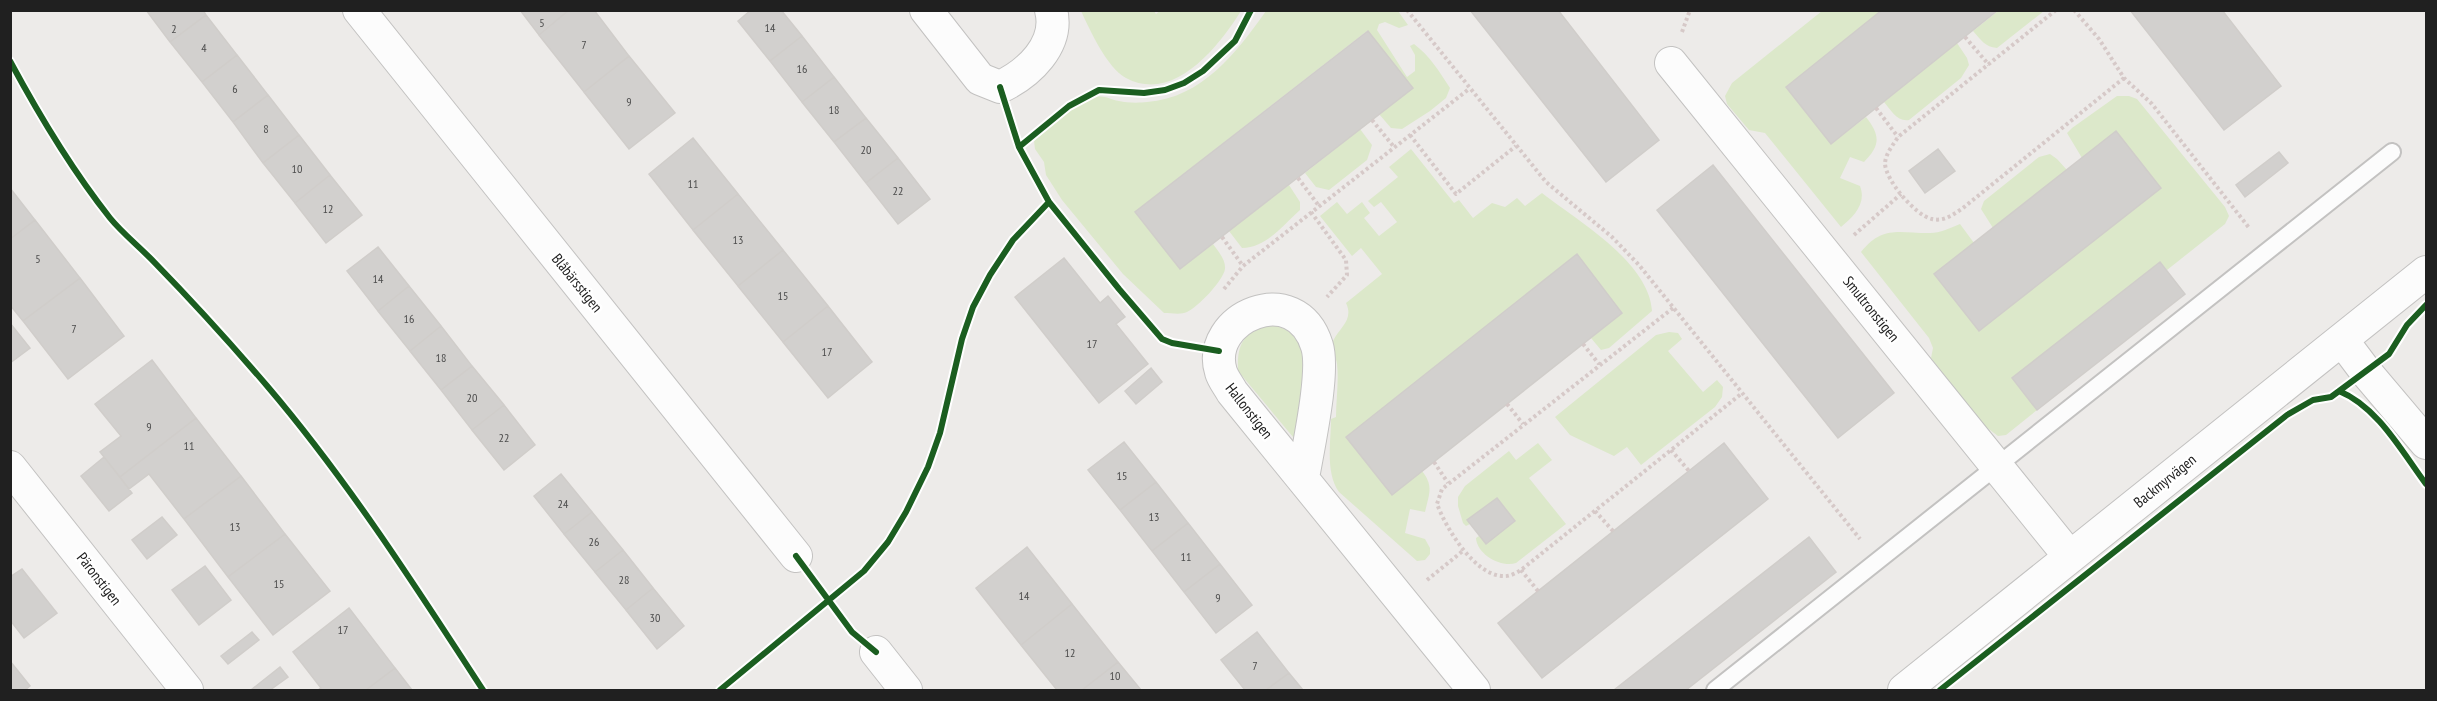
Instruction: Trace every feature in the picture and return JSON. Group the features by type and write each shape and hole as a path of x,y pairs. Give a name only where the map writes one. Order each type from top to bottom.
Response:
{"street":[{"name":"Blåbärsstigen","path":"359,10 796,556"},
{"path":"926,10 980,79 1000,87 1016,80 1048,47 1053,20 1051,10"},
{"name":"Smultronstigen","path":"1671,63 2070,557"},
{"name":"Backmyrvägen","path":"1904,690 2427,272"},
{"path":"1228,331 1246,316 1266,309 1286,311 1305,322 1317,346 1319,373 1303,478"},
{"name":"Hallonstigen","path":"1228,331 1220,351 1220,372 1232,392 1474,690"},
{"path":"2342,340 2366,372 2427,442"},
{"name":"Päronstigen","path":"10,467 187,690"},
{"path":"876,651 906,690"}],"lane":[{"path":"1715,690 2392,152"}],"path":[{"path":"1407,10 1516,146 1561,196 1612,237 1639,265 1878,561"},
{"path":"2056,10 1898,138 1890,149 1885,164 1901,194 1924,216 1941,220 1951,216 2124,78"},
{"path":"2074,10 2099,39 2124,78 2152,104 2267,252"},
{"path":"1965,37 1989,65"},
{"path":"1228,331 1223,290 1232,277 1311,212 1469,89"},
{"path":"1876,108 1898,138"},
{"path":"1372,120 1394,147"},
{"path":"1410,135 1456,194 1516,146"},
{"path":"1298,178 1319,206"},
{"path":"1827,254 1852,238 1901,194"},
{"path":"1305,322 1347,275 1346,260 1311,212"},
{"path":"1222,237 1243,266"},
{"path":"1673,308 1448,483 1439,496 1437,504 1445,522 1464,550 1491,574 1505,577 1521,570 1741,393"},
{"path":"1583,344 1600,365"},
{"path":"1507,404 1523,424"},
{"path":"1671,450 1689,471"},
{"path":"1434,462 1448,483"},
{"path":"1595,511 1613,531"},
{"path":"1401,600 1464,550"},
{"path":"1521,570 1538,591"}],"green space":[{"path":"1161,10 1241,11 1208,54 1193,67 1178,77 1161,83 1144,84 1126,78 1112,66 1081,11 1154,11 1156,14"},
{"path":"1266,11 1398,11 1408,25 1399,28 1385,22 1379,24 1377,30 1407,77 1415,71 1415,55 1410,46 1414,44 1430,59 1450,88 1446,98 1430,111 1402,129 1391,128 1379,114 1367,31 1136,211 1180,269 1213,244 1224,262 1225,269 1220,280 1197,305 1185,313 1164,313 1123,274 1062,200 1046,175 1044,162 1035,149 1034,141 1069,111 1093,98 1144,102 1167,99 1185,92 1201,82 1230,57"},
{"path":"1822,11 1882,11 1786,87 1831,144 1866,117 1874,129 1877,140 1870,156 1864,162 1850,157 1840,178 1860,186 1862,193 1858,210 1841,227 1765,133 1749,130 1727,104 1725,96 1732,83"},
{"path":"1998,11 2044,11 1997,48 1986,45 1973,31"},
{"path":"1957,43 1969,65 1961,78 1909,120 1901,119 1892,112 1884,102"},
{"path":"2117,96 2137,99 2225,207 2229,216 2225,224 2167,270 2160,262 2013,378 2037,410 2006,435 1998,436 1982,424 1931,358 1933,348 1929,338 1861,252 1869,243 1884,234 1892,232 1936,233 1960,224 1974,243 1934,274 1979,331 2160,188 2082,158 2067,133"},
{"path":"1360,129 1372,145 1367,160 1329,190 1316,187 1305,173"},
{"path":"1411,149 1454,203 1459,200 1473,218 1492,203 1505,207 1517,198 1525,206 1542,193 1592,230 1625,260 1639,276 1648,293 1652,311 1609,348 1601,350 1591,338 1622,313 1577,255 1347,437 1392,495 1422,471 1426,476 1430,490 1425,512 1410,509 1405,533 1425,539 1430,548 1430,554 1425,560 1417,561 1339,492 1332,475 1330,466 1331,419 1336,417 1338,377 1332,347 1333,341 1347,319 1346,303 1382,274 1361,248 1352,256 1320,216 1337,202 1347,214 1362,202 1370,213 1364,218 1379,236 1397,222 1381,202 1374,207 1368,201 1398,177 1389,167"},
{"path":"2050,154 2067,170 1993,228 1981,209 1984,201 2039,157"},
{"path":"1289,185 1300,202 1300,210 1266,240 1251,247 1242,248 1229,231"},
{"path":"1266,324 1284,329 1296,338 1303,351 1306,366 1304,400 1300,433 1293,437 1238,371 1240,348 1243,342 1251,332"},
{"path":"1669,332 1678,333 1682,339 1668,351 1703,392 1717,380 1723,387 1722,397 1715,407 1641,465 1627,447 1614,456 1570,435 1555,417 1656,335"},
{"path":"1538,443 1552,460 1529,478 1566,524 1516,563 1497,562 1485,555 1477,544 1476,538 1479,536 1486,543 1515,521 1497,498 1468,520 1470,524 1466,526 1458,506 1458,497 1465,486 1509,451 1516,460"}],"building":[{"path":"146,10 203,10 206,15 170,42"},
{"path":"520,10 569,10 539,35"},
{"path":"569,10 594,10 629,56 584,92 539,35"},
{"path":"751,10 781,10 802,36 770,61 738,21"},
{"path":"1470,10 1558,10 1659,140 1606,182"},
{"path":"1882,10 1998,10 1831,144 1786,87"},
{"path":"2130,10 2222,10 2281,86 2224,130"},
{"path":"206,15 237,55 202,82 170,42"},
{"path":"1368,31 1413,88 1180,269 1135,212"},
{"path":"802,36 834,77 802,102 770,61"},
{"path":"237,55 268,95 233,122 202,82"},
{"path":"629,56 675,113 629,149 584,92"},
{"path":"834,77 866,118 834,142 802,102"},
{"path":"268,95 299,135 263,163 233,122"},
{"path":"866,118 898,158 866,183 834,142"},
{"path":"2116,131 2161,188 1979,331 1934,274"},
{"path":"299,135 330,175 295,203 263,163"},
{"path":"693,138 738,194 693,230 649,174"},
{"path":"1938,149 1955,171 1925,193 1909,171"},
{"path":"2279,152 2288,163 2245,197 2236,185"},
{"path":"898,158 930,199 898,224 866,183"},
{"path":"1713,165 1894,393 1838,438 1657,210"},
{"path":"330,175 362,215 326,243 295,203"},
{"path":"10,188 35,220 10,239"},
{"path":"738,194 783,250 738,286 693,230"},
{"path":"35,220 80,278 23,321 10,305 10,239"},
{"path":"378,247 409,286 378,311 347,271"},
{"path":"783,250 828,306 783,342 738,286"},
{"path":"1577,254 1622,313 1392,495 1346,437"},
{"path":"1064,258 1100,303 1108,296 1125,317 1116,324 1148,364 1099,403 1015,297"},
{"path":"2160,262 2185,294 2037,410 2012,378"},
{"path":"80,278 124,336 68,379 23,321"},
{"path":"409,286 441,326 410,351 378,311"},
{"path":"828,306 872,362 828,398 783,342"},
{"path":"10,323 30,348 10,363"},
{"path":"441,326 472,366 441,390 410,351"},
{"path":"152,360 196,418 120,477 100,452 121,436 95,404"},
{"path":"472,366 504,405 472,430 441,390"},
{"path":"1151,368 1162,382 1136,404 1125,391"},
{"path":"504,405 535,445 504,470 472,430"},
{"path":"196,418 241,476 184,519 149,474 129,489 120,477"},
{"path":"1124,442 1156,482 1120,510 1088,470"},
{"path":"1724,443 1768,499 1542,678 1498,623"},
{"path":"104,457 132,493 109,511 81,476"},
{"path":"561,474 592,512 564,534 534,496"},
{"path":"241,476 285,534 228,577 184,519"},
{"path":"1156,482 1188,523 1152,551 1120,510"},
{"path":"1497,498 1515,521 1486,544 1467,520"},
{"path":"592,512 623,550 595,572 564,534"},
{"path":"162,517 177,535 147,559 132,540"},
{"path":"1188,523 1220,564 1184,592 1152,551"},
{"path":"285,534 330,591 273,635 228,577"},
{"path":"1809,537 1836,572 1686,690 1614,690"},
{"path":"1027,547 1072,604 1021,645 976,588"},
{"path":"623,550 653,588 626,610 595,572"},
{"path":"1220,564 1252,605 1216,633 1184,592"},
{"path":"205,566 231,600 199,625 172,590"},
{"path":"22,569 57,613 24,638 10,620 10,577"},
{"path":"653,588 684,626 657,649 626,610"},
{"path":"1072,604 1118,662 1082,690 1057,690 1021,645"},
{"path":"349,608 395,668 366,690 318,690 321,688 293,652"},
{"path":"252,632 259,640 228,664 221,656"},
{"path":"1257,632 1289,673 1266,690 1245,690 1221,660"},
{"path":"10,661 30,686 25,690 10,690"},
{"path":"1118,662 1141,690 1082,690"},
{"path":"280,667 288,677 270,690 251,690"},
{"path":"395,668 412,690 366,690"},
{"path":"1289,673 1303,690 1266,690"}],"cycle path":[{"path":"1019,147 1069,106 1099,90 1144,93 1165,90 1184,83 1203,71 1235,41 1251,10"},
{"path":"10,61 57,142 96,200 115,224 150,257 213,324 297,423 354,497 483,690"},
{"path":"1000,87 1019,147 1049,202 1119,289 1162,339 1172,343 1219,351"},
{"path":"720,690 864,571 888,542 928,467 940,433 962,339 973,307 990,275 1013,240 1049,202"},
{"path":"1940,690 2287,415 2313,400 2331,397 2389,354 2407,325 2426,305"},
{"path":"2339,391 2353,398 2377,419 2426,484"},
{"path":"796,556 852,632 876,652"}]}
